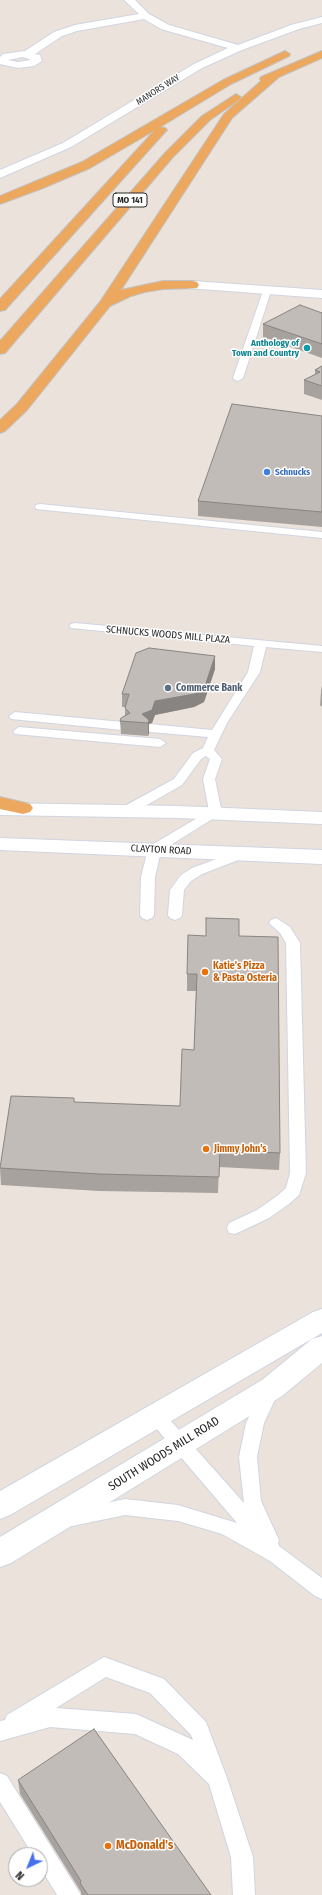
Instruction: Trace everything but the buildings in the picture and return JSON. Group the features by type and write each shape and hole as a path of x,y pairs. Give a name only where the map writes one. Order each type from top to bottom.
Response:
{"highway":[{"name":"MO 141","path":"0,307 140,152 173,119 203,97 254,68 295,50"},
{"name":"MO 141","path":"0,350 187,136 206,118 227,102 278,72 322,54"},
{"path":"0,443 22,408 105,304 145,265 228,116 278,72"},
{"path":"0,200 39,185 92,161 203,97"},
{"path":"145,265 192,285"},
{"path":"105,304 126,293 144,288 163,285 192,285"},
{"path":"0,428 22,408"},
{"path":"0,803 23,808"}],"street":[{"path":"129,0 146,16 176,31 238,48"},
{"path":"28,54 58,34 75,28 146,16"},
{"name":"MANORS WAY","path":"0,174 67,145 186,72 238,48 295,27 322,20"},
{"path":"192,285 322,294"},
{"path":"0,809 23,808 216,813 322,818"},
{"name":"CLAYTON ROAD","path":"0,844 155,849 322,857"},
{"path":"0,1506 322,1320"},
{"name":"SOUTH WOODS MILL ROAD","path":"0,1553 272,1388 322,1347"}],"lane":[{"path":"238,378 267,291"},
{"path":"40,507 322,535"},
{"name":"SCHNUCKS WOODS MILL PLAZA","path":"75,626 322,649"},
{"path":"126,811 178,782 197,756 208,750 215,734 254,672 261,643"},
{"path":"15,716 124,726"},
{"path":"150,728 215,734"},
{"path":"19,731 160,743"},
{"path":"147,915 148,877 155,849 216,813 209,779 216,759 208,750"},
{"path":"175,915 178,890 186,878 197,871 241,854"},
{"path":"235,1228 263,1214 284,1200 293,1191 298,1173 293,943 286,930 276,923"},
{"path":"272,1388 255,1423 248,1457 252,1501 277,1555"},
{"path":"156,1416 277,1555"},
{"path":"52,1522 125,1507 178,1513 227,1527 277,1555 322,1590"},
{"path":"0,1731 104,1667 157,1686 199,1729 217,1778 242,1857 244,1895"},
{"path":"0,1731 50,1717 136,1724 185,1747 217,1778"},
{"path":"0,1783 70,1895"}],"place":[{"name":"Anthology of Town and Country","path":"307,348"},
{"name":"Schnucks","path":"267,472"},
{"name":"Commerce Bank","path":"168,688"},
{"name":"Katie's Pizza & Pasta Osteria","path":"205,972"},
{"name":"Jimmy John's","path":"206,1149"},
{"name":"McDonald's","path":"108,1846"}]}
